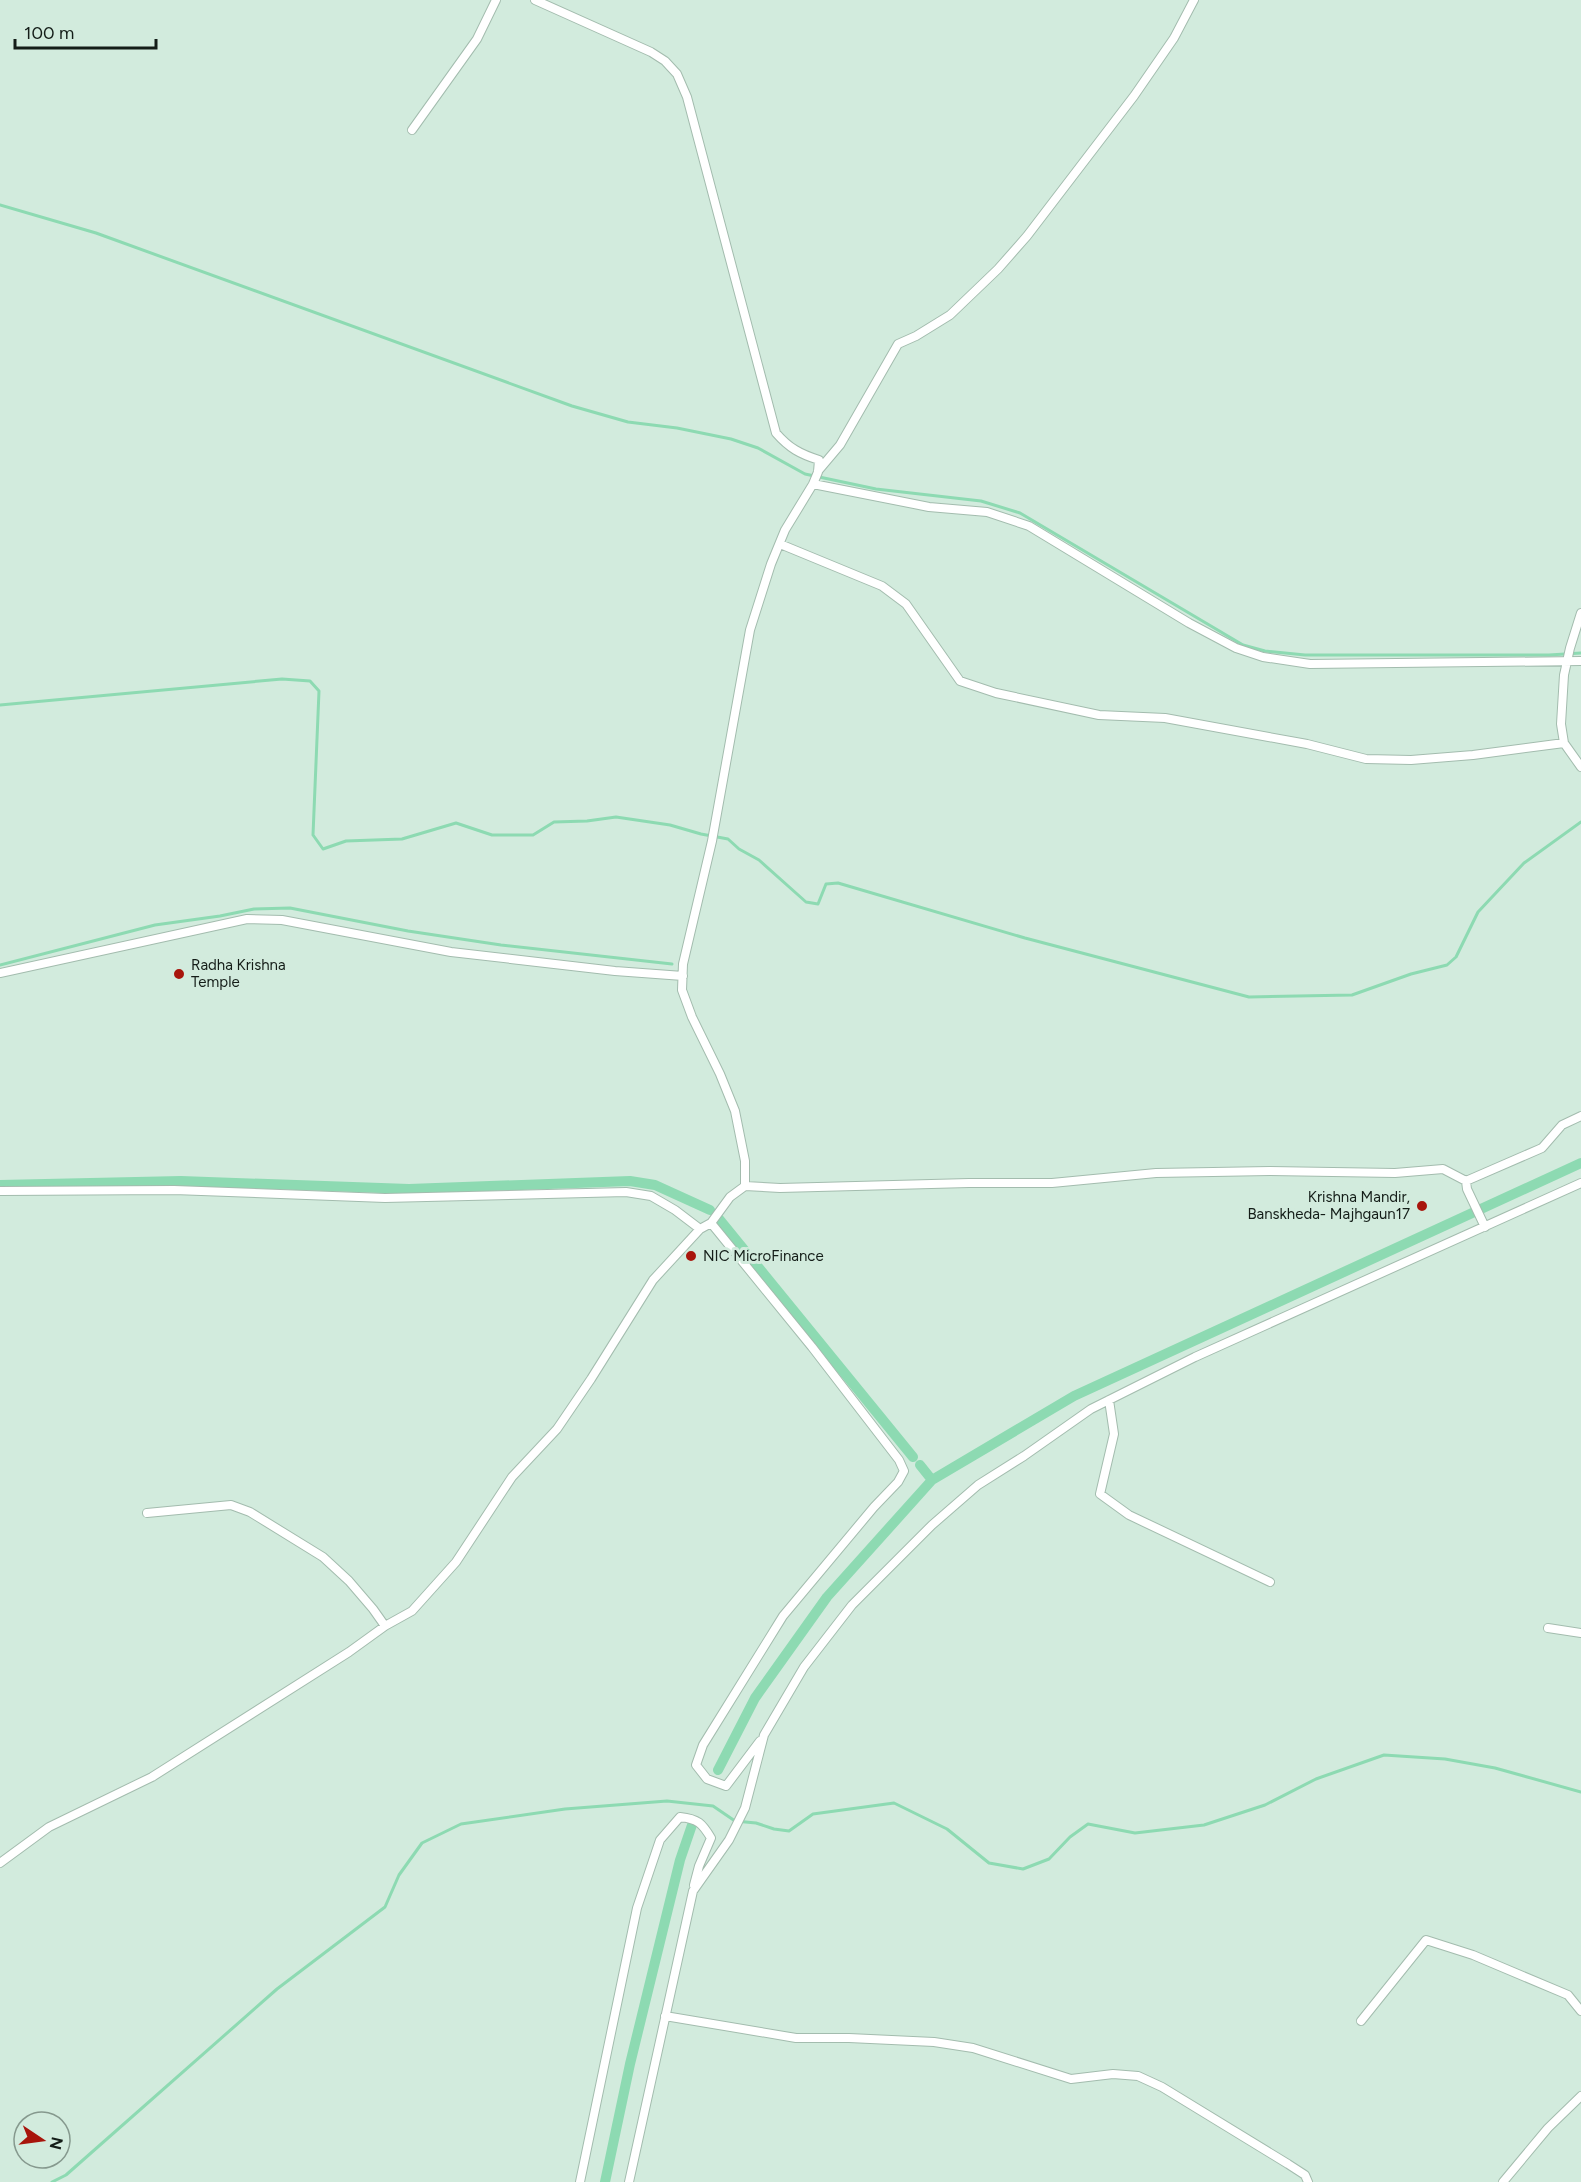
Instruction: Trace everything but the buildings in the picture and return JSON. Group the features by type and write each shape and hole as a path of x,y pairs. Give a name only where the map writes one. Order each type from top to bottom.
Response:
{"street":[{"path":"412,130 477,39 495,0"},
{"path":"535,0 651,52 665,61 677,74 687,97 708,172 776,433 788,447 800,454 819,460 818,472"},
{"path":"745,1186 745,1161 735,1111 682,990 683,964 714,832 750,630 771,564 785,530 818,472 840,445 898,344 950,315 998,269 1027,236 1134,96 1174,38 1194,0"},
{"path":"813,484 929,507 987,512 1029,526 1189,623 1236,648 1263,657 1310,664 1581,661"},
{"path":"780,544 882,586 906,604 960,681 996,693 1099,715 1165,718 1307,744 1366,759 1411,760 1473,755 1564,743"},
{"path":"1581,613 1567,660 1562,694 1561,724 1564,743 1581,767"},
{"path":"0,973 247,919 282,920 451,952 615,971 683,976"},
{"path":"1466,1181 1542,1148 1562,1125 1581,1116"},
{"path":"0,1863 49,1827 152,1777 349,1652 385,1626 412,1611 456,1562 512,1477 557,1429 653,1280 700,1229 711,1223 730,1197 745,1186 780,1188 969,1183 1052,1184 1156,1173 1270,1171 1395,1173 1443,1169 1466,1181"},
{"path":"1466,1181 1468,1192 1485,1227"},
{"path":"711,1223 812,1347 899,1460 904,1471 898,1482 874,1507 783,1616 708,1736 696,1765 707,1779 726,1786 764,1735 804,1666 852,1605 932,1525 978,1485 1091,1409 1195,1357 1581,1183"},
{"path":"0,1191 174,1190 385,1198 626,1192 651,1196 700,1229"},
{"path":"1109,1400 1114,1434 1100,1494 1129,1515 1270,1582"},
{"path":"147,1513 231,1505 250,1512 318,1552 349,1581 385,1626"},
{"path":"1548,1629 1581,1633"},
{"path":"693,1891 729,1840 745,1808 764,1735"},
{"path":"580,2182 637,1908 660,1840 680,1817 691,1818 702,1824 711,1838 699,1866 693,1891 629,2182"},
{"path":"1361,2021 1426,1940 1473,1955 1568,1995 1581,2011"},
{"path":"665,2016 796,2038 934,2042 973,2048 1071,2079 1113,2074 1138,2076 1162,2087 1288,2164 1305,2175 1308,2182"},
{"path":"1503,2182 1548,2128 1581,2096"}],"waterway":[{"path":"0,205 96,233 572,406 628,422 677,428 731,439 758,448 805,474 876,489 981,501 1020,513 1243,645 1265,651 1305,655 1581,653"},
{"path":"0,705 282,679 310,681 319,691 313,835 323,849 346,841 402,839 456,823 492,835 533,835 554,822 616,817 670,825 728,839 739,849 759,860 806,902 818,904 826,884 838,883 1025,938 1249,997 1352,995 1411,974 1447,965 1456,957 1478,912 1524,863 1581,822"},
{"path":"0,965 155,925 254,909 290,908 408,931 501,945 672,964"},
{"path":"718,1770 755,1698 827,1597 932,1480 1074,1396 1581,1163"},
{"path":"0,1185 181,1181 409,1189 630,1181 655,1185 710,1210"},
{"path":"719,1219 913,1457"},
{"path":"920,1465 932,1480"},
{"path":"52,2182 66,2175 277,1989 385,1907 399,1875 422,1843 461,1824 565,1809 667,1801 713,1806 735,1821 756,1823 789,1831 813,1814 894,1803 947,1829 989,1863 1023,1869 1049,1859 1070,1837 1088,1824 1135,1833 1204,1825 1265,1805 1316,1779 1384,1755 1445,1759 1495,1768 1581,1792"},
{"path":"605,2182 630,2064 680,1860 692,1825"}],"place":[{"name":"Radha Krishna Temple","path":"179,974"},
{"name":"Krishna Mandir, Banskheda- Majhgaun17","path":"1422,1206"},
{"name":"NIC MicroFinance","path":"691,1256"}]}
